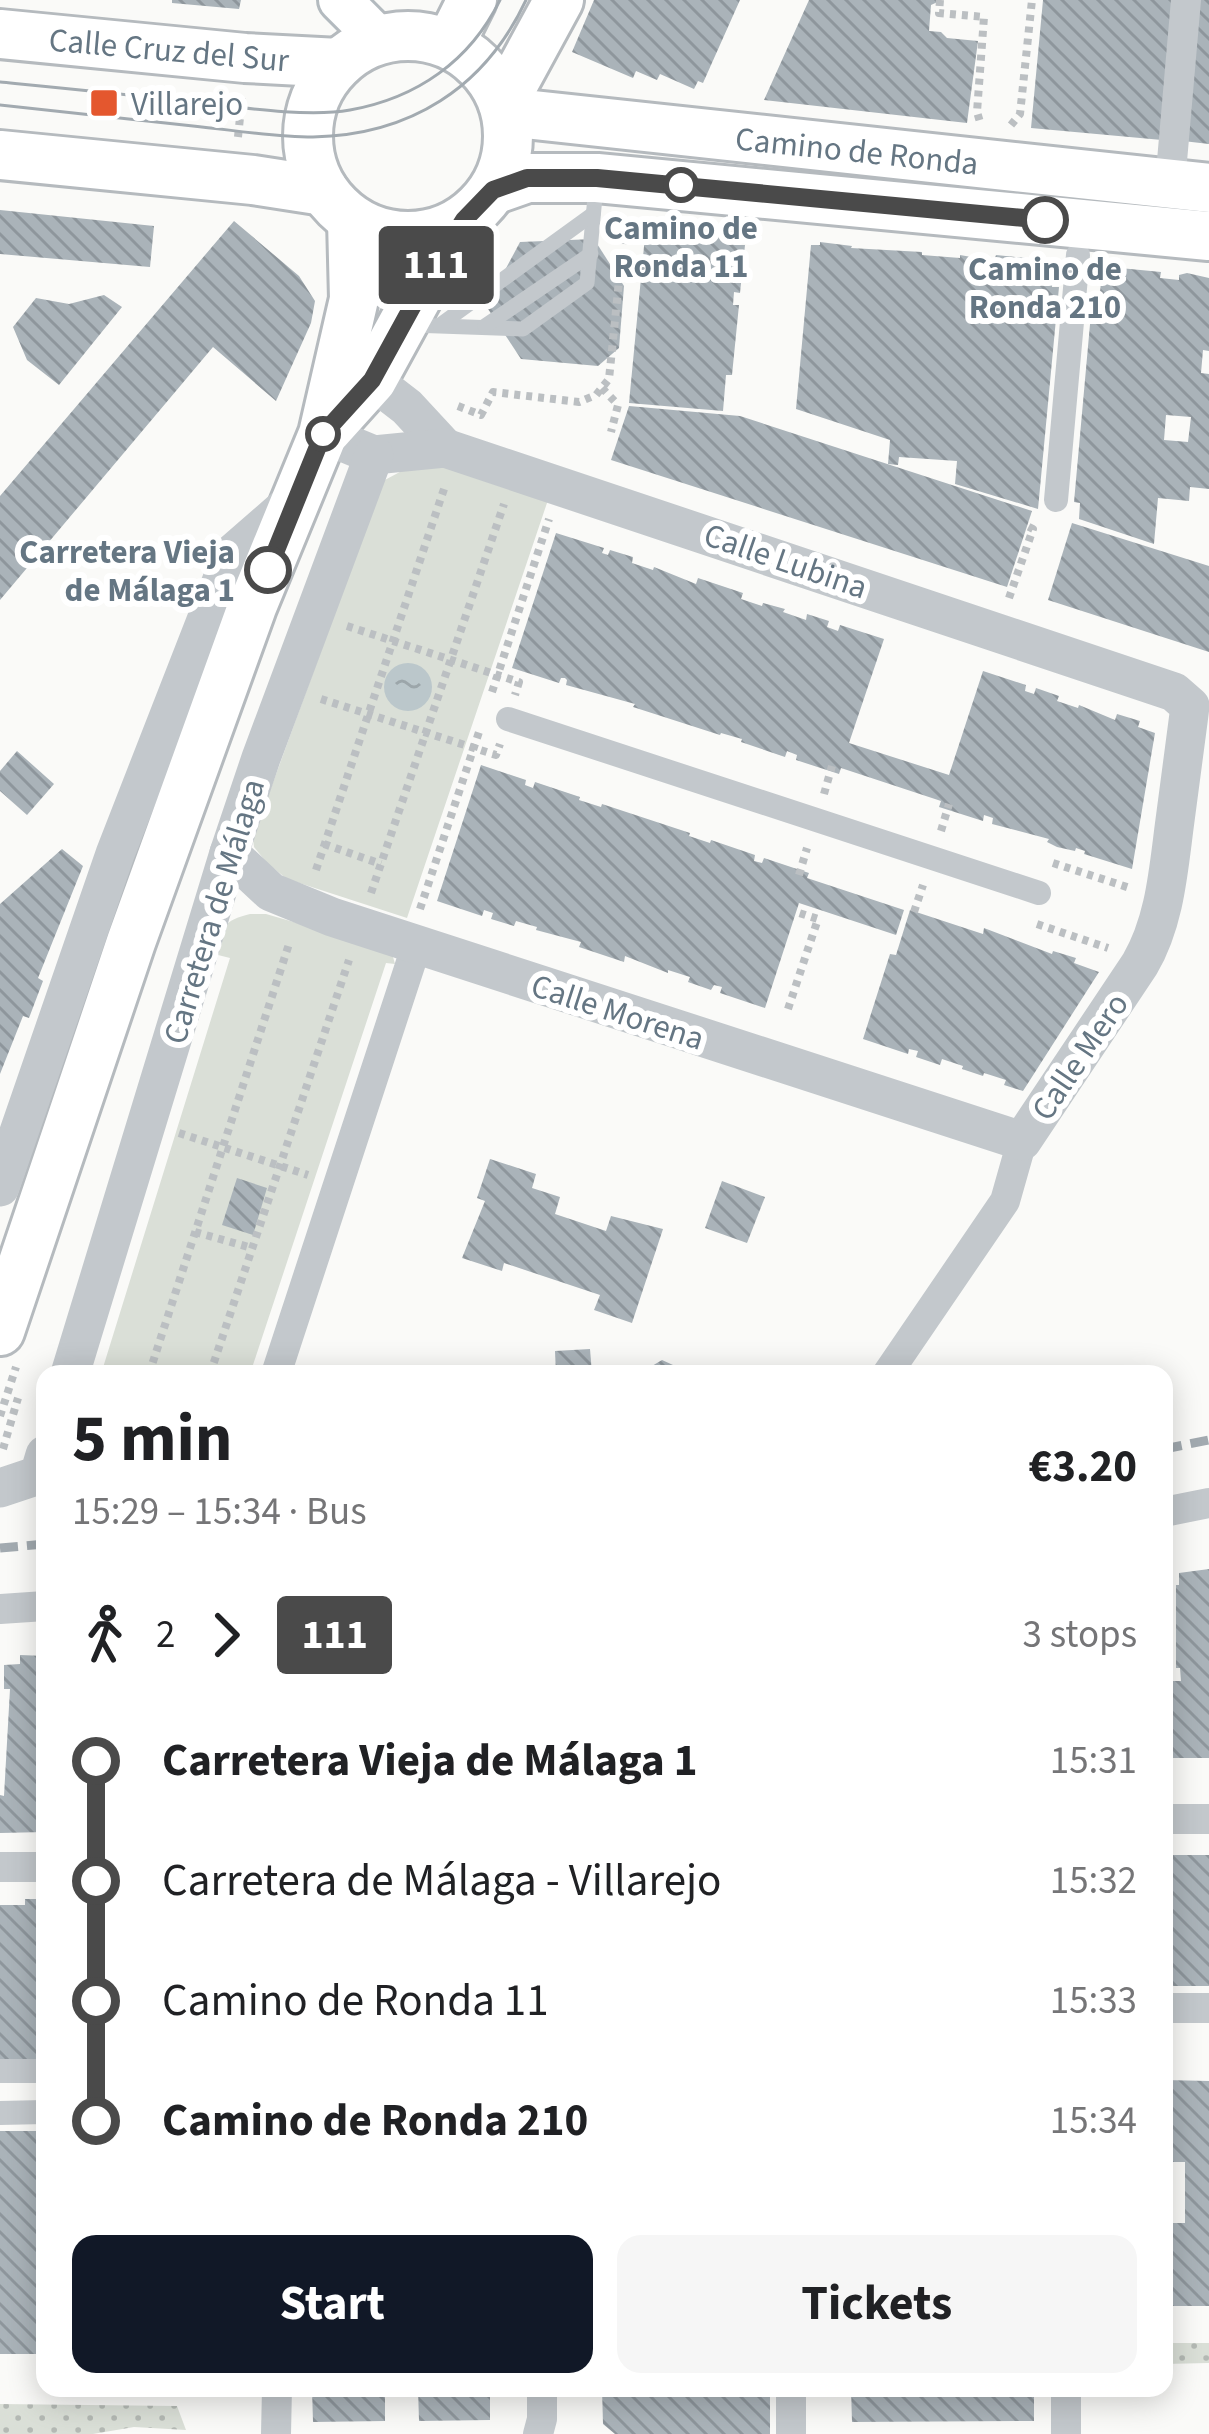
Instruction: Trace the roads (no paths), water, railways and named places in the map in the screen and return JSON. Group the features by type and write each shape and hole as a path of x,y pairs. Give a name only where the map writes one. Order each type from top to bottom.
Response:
{"main road":[{"path":"340,0 359,52"},
{"path":"450,44 472,0"},
{"path":"505,108 559,0"},
{"name":"Calle Cruz del Sur","path":"0,34 245,58 359,52"},
{"path":"0,155 254,180 338,206 378,233 408,238 437,233 478,205 505,166 505,108 482,67 450,44 404,36 359,52 324,83 312,111 309,150 314,172 338,206"},
{"name":"Camino de Ronda","path":"505,108 1190,186"},
{"name":"Camino de Ronda","path":"478,205 527,178 605,202 1209,236"},
{"name":"Carretera de Málaga","path":"323,434 421,325 478,205"},
{"name":"Carretera de Málaga","path":"0,1331 131,943 252,607 323,434 354,299 338,206"}],"street":[{"path":"1186,0 1190,186"},
{"path":"1056,500 1078,255"},
{"path":"372,380 407,407 445,466"},
{"path":"323,434 374,455"},
{"name":"Calle Lubina","path":"374,455 445,466 1174,692 1190,706"},
{"name":"Carretera de Málaga","path":"73,1365 229,853 374,455"},
{"name":"Carretera de Málaga","path":"0,1187 116,854 232,554 298,495"},
{"name":"Calle Mero","path":"892,1365 1006,1201 1022,1142 1151,944 1166,885 1190,706"},
{"path":"508,719 1039,893"},
{"name":"Calle Morena","path":"229,853 271,892 332,917 1022,1142"},
{"path":"279,1365 417,944"},
{"path":"1173,1511 1209,1503"},
{"path":"0,1610 36,1607"},
{"path":"1173,1819 1209,1819"},
{"path":"0,1867 36,1867"},
{"path":"1173,2008 1209,2008"},
{"path":"0,2071 36,2071"},
{"path":"0,2113 36,2112"},
{"path":"276,2434 277,2397"},
{"path":"538,2434 542,2397"},
{"path":"791,2397 791,2434"},
{"path":"1066,2397 1066,2434"}],"lane":[{"path":"421,325 523,328 587,284 605,202"},
{"path":"421,325 605,202"}],"water":[{"path":"408,663 425,670 432,687 425,704 408,711 391,704 384,687 391,670"}],"tram line":[{"path":"0,82 268,110 350,110 397,96 439,73 473,41 500,0"},
{"path":"0,105 283,136 348,134 412,116 440,101 489,58 526,0"}],"railway":[{"path":"1173,1447 1209,1440"},
{"path":"0,1548 36,1545"}],"place":[{"name":"Villarejo","path":"104,103"},
{"name":"Camino de Ronda 11","path":"681,185"},
{"name":"Camino de Ronda 210","path":"1045,220"},
{"name":"Carretera Vieja de Málaga 1","path":"268,570"}]}
